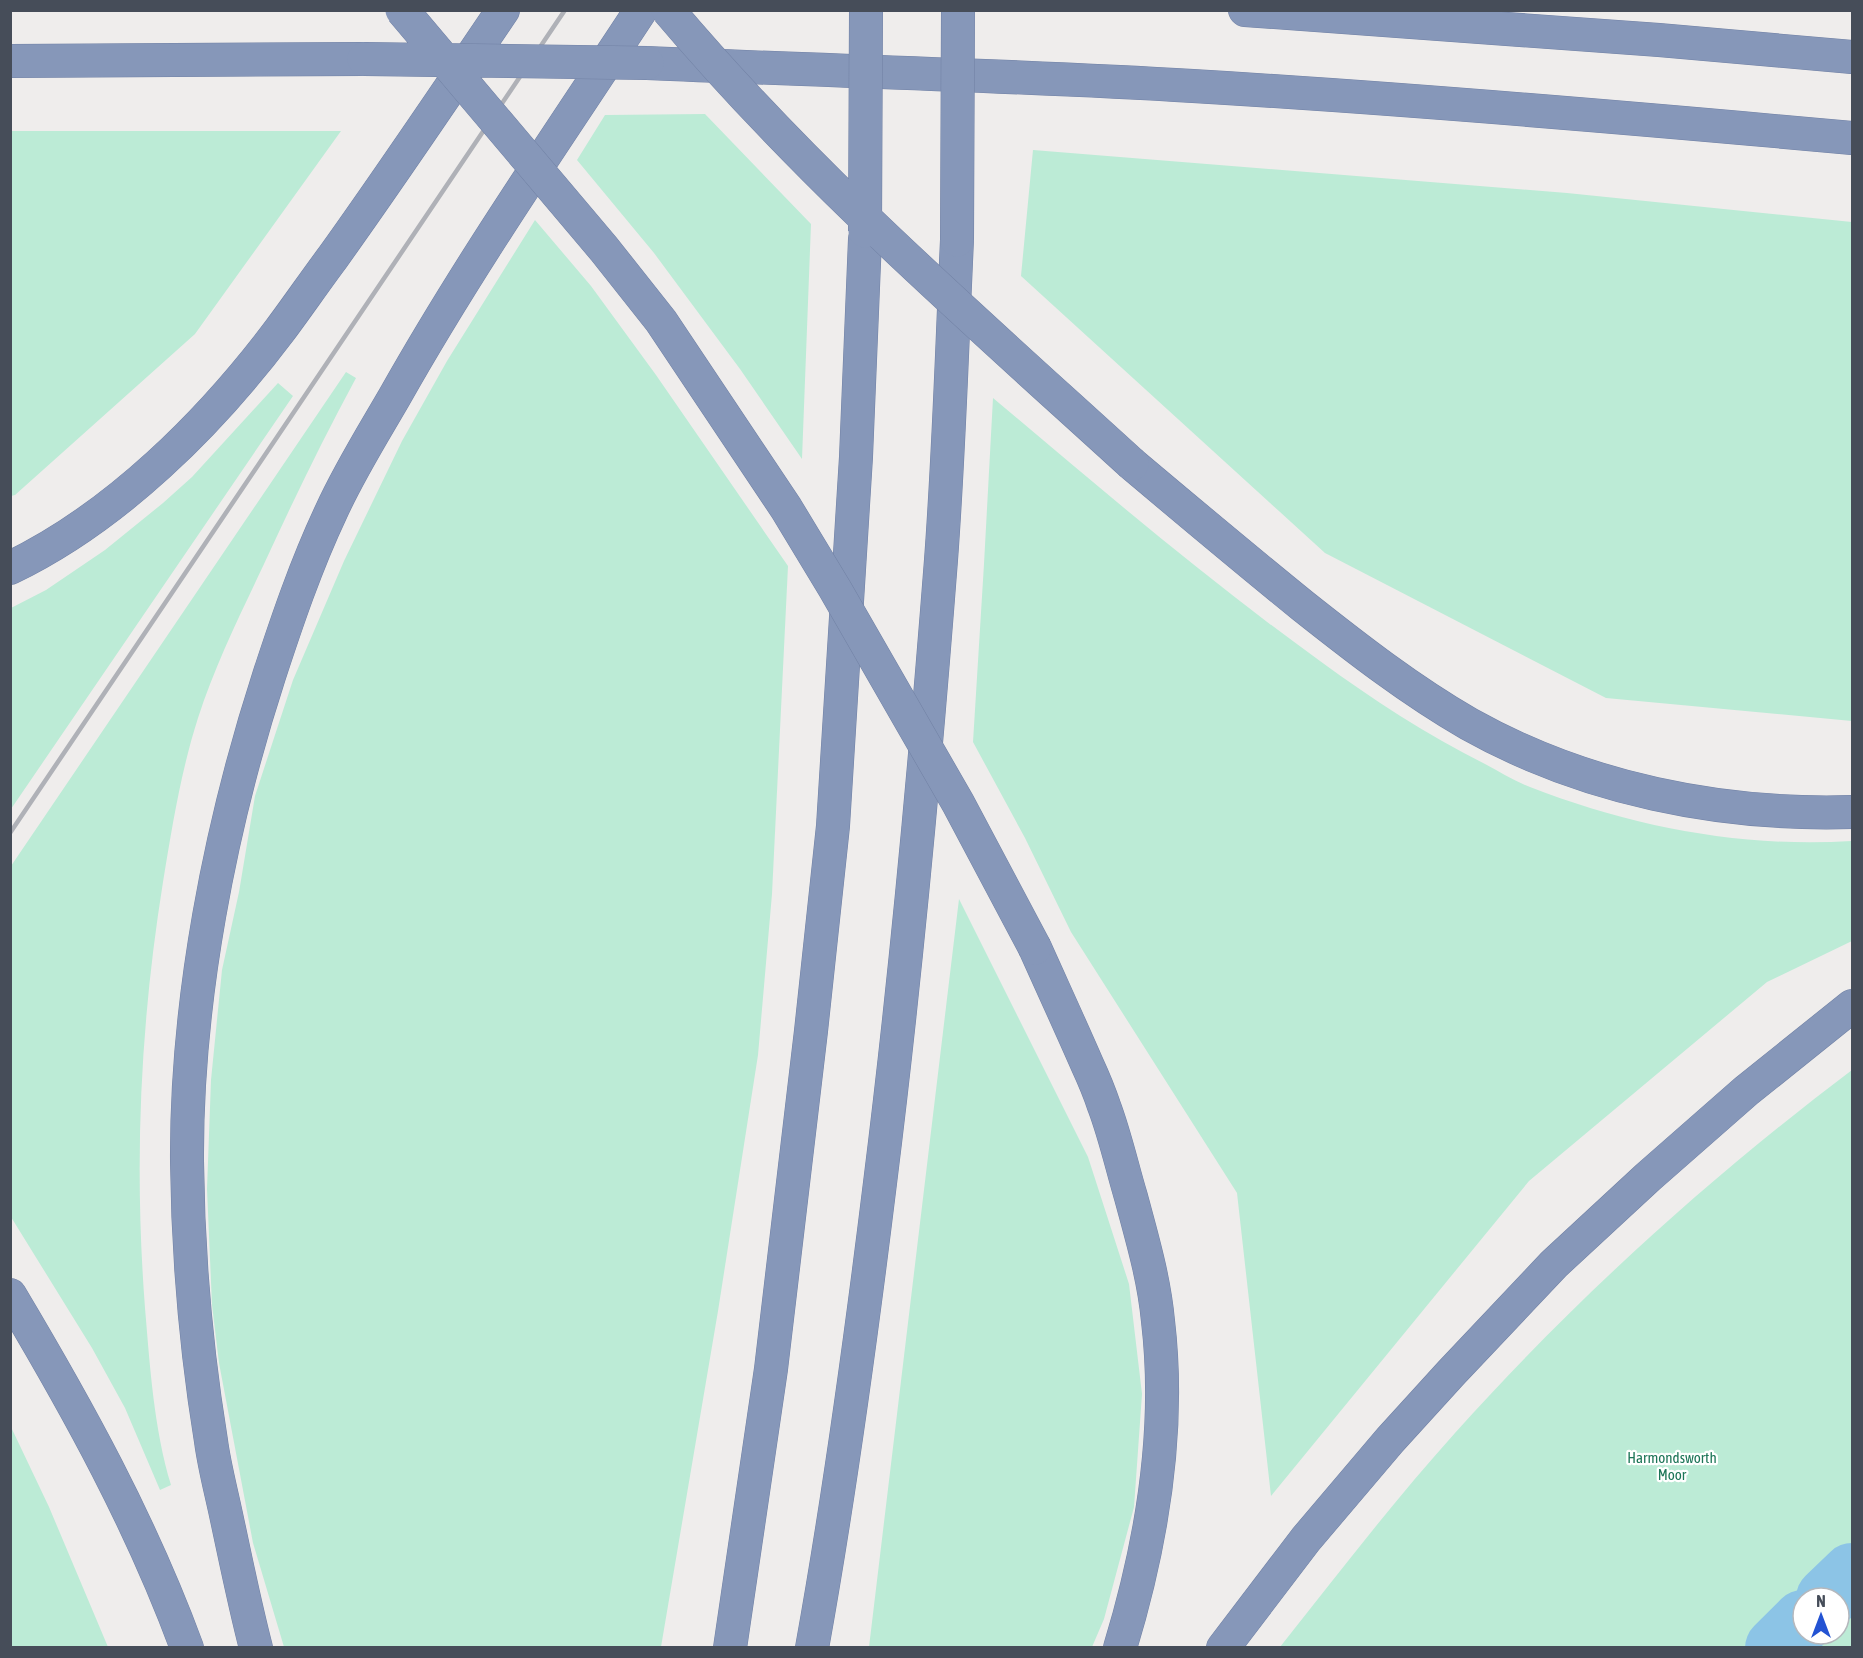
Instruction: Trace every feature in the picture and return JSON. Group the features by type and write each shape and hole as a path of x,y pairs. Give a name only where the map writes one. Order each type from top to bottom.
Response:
{"highway":[{"path":"402,10 604,249 668,331 780,499 835,589 958,803 1035,948 1074,1034 1104,1105 1150,1268 1158,1322 1161,1416 1156,1483 1138,1584 1120,1647"},
{"path":"10,568 24,562 81,526 126,493 190,434 245,374 280,330 396,169 503,10"},
{"path":"256,1647 211,1444 190,1257 187,1157 192,1057 210,912 249,738 296,596 331,511 420,352 509,209 641,10"},
{"path":"668,10 738,90 877,231 1132,464 1362,653 1451,713 1497,738 1558,765 1597,779 1694,802 1737,808 1789,813 1852,812"},
{"path":"730,1647 771,1369 833,826 855,480 865,239 866,10"},
{"path":"812,1647 865,1308 891,1100 912,901 941,558 957,240 957,10"},
{"path":"1245,10 1636,38 1852,57"},
{"path":"10,62 364,59 647,63 1039,78 1381,98 1852,138"},
{"path":"1223,1647 1306,1539 1382,1449 1451,1372 1554,1264 1737,1099 1852,1006"},
{"path":"10,1295 101,1453 147,1548 187,1647"}],"green space":[{"path":"705,114 811,224 802,459 740,369 654,253 577,160 605,115"},
{"path":"11,131 341,131 195,334 15,495 11,496"},
{"path":"1033,150 1567,193 1852,222 1852,721 1606,698 1325,553 1021,276"},
{"path":"535,220 591,286 656,375 788,566 772,894 758,1055 718,1311 661,1647 284,1647 253,1543 219,1363 212,1305 207,1189 211,1080 222,970 239,892 255,796 293,680 344,561 402,441 447,361"},
{"path":"346,372 356,378 286,517 228,640 205,698 187,758 166,861 155,936 144,1042 140,1147 142,1254 149,1353 160,1442 171,1485 160,1490 125,1408 92,1348 11,1217 11,866"},
{"path":"278,383 293,396 11,809 11,608 46,590 105,550 163,503 192,477"},
{"path":"993,398 1195,565 1320,661 1421,729 1513,779 1569,801 1608,813 1688,832 1770,841 1852,841 1852,941 1767,982 1529,1181 1271,1496 1237,1193 1071,932 1025,838 973,742"},
{"path":"959,899 1088,1157 1129,1284 1142,1394 1134,1507 1104,1619 1092,1647 869,1647"},
{"name":"Harmondsworth Moor","path":"1852,1070 1852,1647 1280,1647 1410,1485 1501,1383 1645,1242 1747,1153"},
{"path":"11,1427 49,1507 108,1647 11,1647"}],"waterway":[{"path":"1840,1586 1852,1574"},
{"path":"1776,1648 1791,1633"}],"railway":[{"path":"10,833 565,10"}]}
